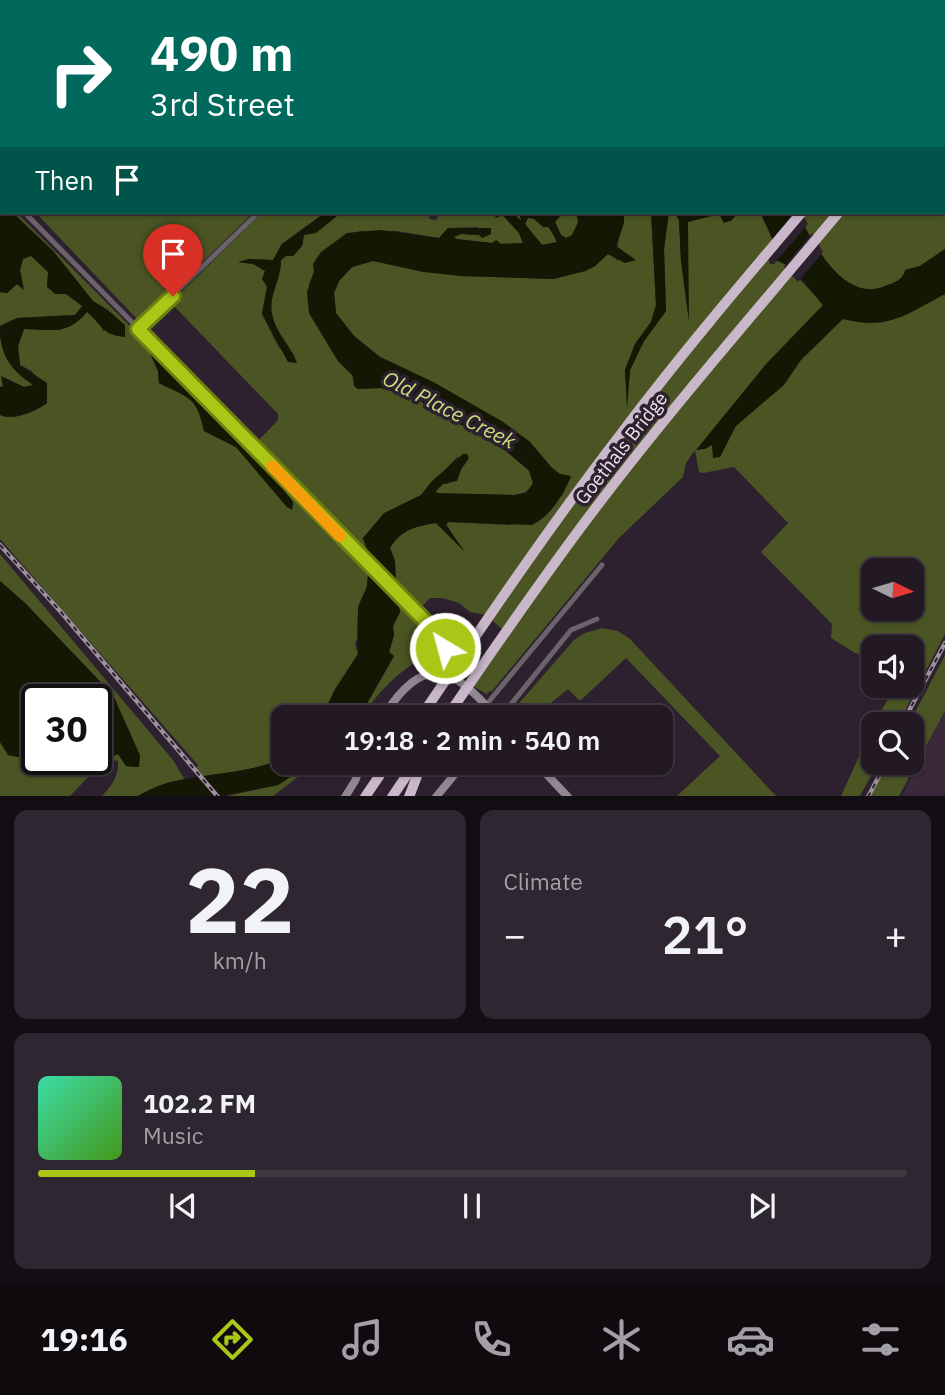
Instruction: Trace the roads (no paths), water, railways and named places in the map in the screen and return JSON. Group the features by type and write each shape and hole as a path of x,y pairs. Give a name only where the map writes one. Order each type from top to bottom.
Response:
{"highway":[{"name":"Goethals Bridge","path":"429,705 608,450 676,363 800,214"},
{"name":"Goethals Bridge","path":"455,705 537,586 597,506 679,403 837,214"},
{"path":"365,796 380,775"},
{"path":"392,796 407,775"},
{"path":"409,796 417,775"}],"street":[{"path":"26,214 443,641 445,648 439,672"},
{"path":"138,329 257,214"},
{"path":"392,705 419,678 431,672 439,672 452,676 486,705 602,565"},
{"path":"510,705 567,634 580,624 597,619"},
{"path":"345,796 357,775"},
{"path":"436,796 454,775"},
{"path":"548,775 568,796"}],"water":[{"path":"0,214 14,214 53,251 93,301 125,325 125,337 103,329 87,312 73,324 59,330 24,329 18,346 20,365 47,383 47,403 31,412 5,417 0,415 0,387 3,386 1,376 24,387 33,385 12,367 4,354 0,326 17,318 75,315 82,306 66,294 55,294 47,287 48,272 31,256 23,259 20,270 24,290 17,284 7,293 0,292"},
{"path":"323,214 340,214 316,233 304,235 302,246 293,256 286,256 281,260 271,308 276,327 297,363 288,362 262,314 267,287 262,279 265,271 253,264 238,262 249,259 273,260 282,244"},
{"name":"Old Place Creek","path":"496,214 514,214 521,221 519,214 561,215 555,222 561,235 566,238 572,235 578,222 576,214 624,214 624,223 616,246 636,260 625,263 608,254 585,271 553,279 461,276 423,272 373,261 352,267 339,281 334,293 336,313 354,336 380,357 433,382 503,422 530,442 552,468 560,474 571,476 551,510 532,525 448,522 446,525 465,552 436,523 415,527 399,537 390,548 395,561 400,612 393,626 394,635 389,652 394,656 366,705 328,705 358,654 358,609 372,563 363,538 384,513 421,495 432,481 463,454 467,454 469,458 457,481 443,484 437,493 515,495 526,493 533,483 529,470 506,451 415,398 381,388 358,389 354,386 354,378 338,361 309,313 307,292 314,272 313,264 321,252 347,233 381,230 439,238 448,228 491,228 491,234 482,238 479,235 461,234 454,237 492,243 496,240 501,244 523,243 519,233 503,215 495,218","holes":["528,218 533,218 543,227 549,227 557,242 542,245 525,224"]},
{"path":"651,214 669,214 664,249 666,311 644,341 630,370 627,408 625,370 635,344 651,322 656,305"},
{"path":"675,214 719,214 688,222 689,321 681,261 679,220"},
{"path":"719,214 736,214 732,220 724,223"},
{"path":"761,214 798,214 831,267 856,286 870,289 895,282 905,270 920,266 945,249 945,294 908,314 885,322 843,319 801,360 784,385 736,426 720,457 713,458 712,445 696,450 766,364 823,305 800,277 786,265 771,260 777,248"},
{"path":"149,351 279,484 293,502 292,510 236,447 204,431 198,411 190,400 159,383 158,371"},
{"path":"0,581 25,603 102,684 21,684 21,758 8,755 0,742"},
{"path":"112,694 140,756 139,767 126,766 118,754 112,756"},
{"path":"271,762 271,775 293,775 278,785 222,796 139,796 172,782 248,769"}],"railway":[{"path":"0,545 61,612 217,796"},
{"path":"908,712 945,643"},
{"path":"869,796 880,775"}]}
